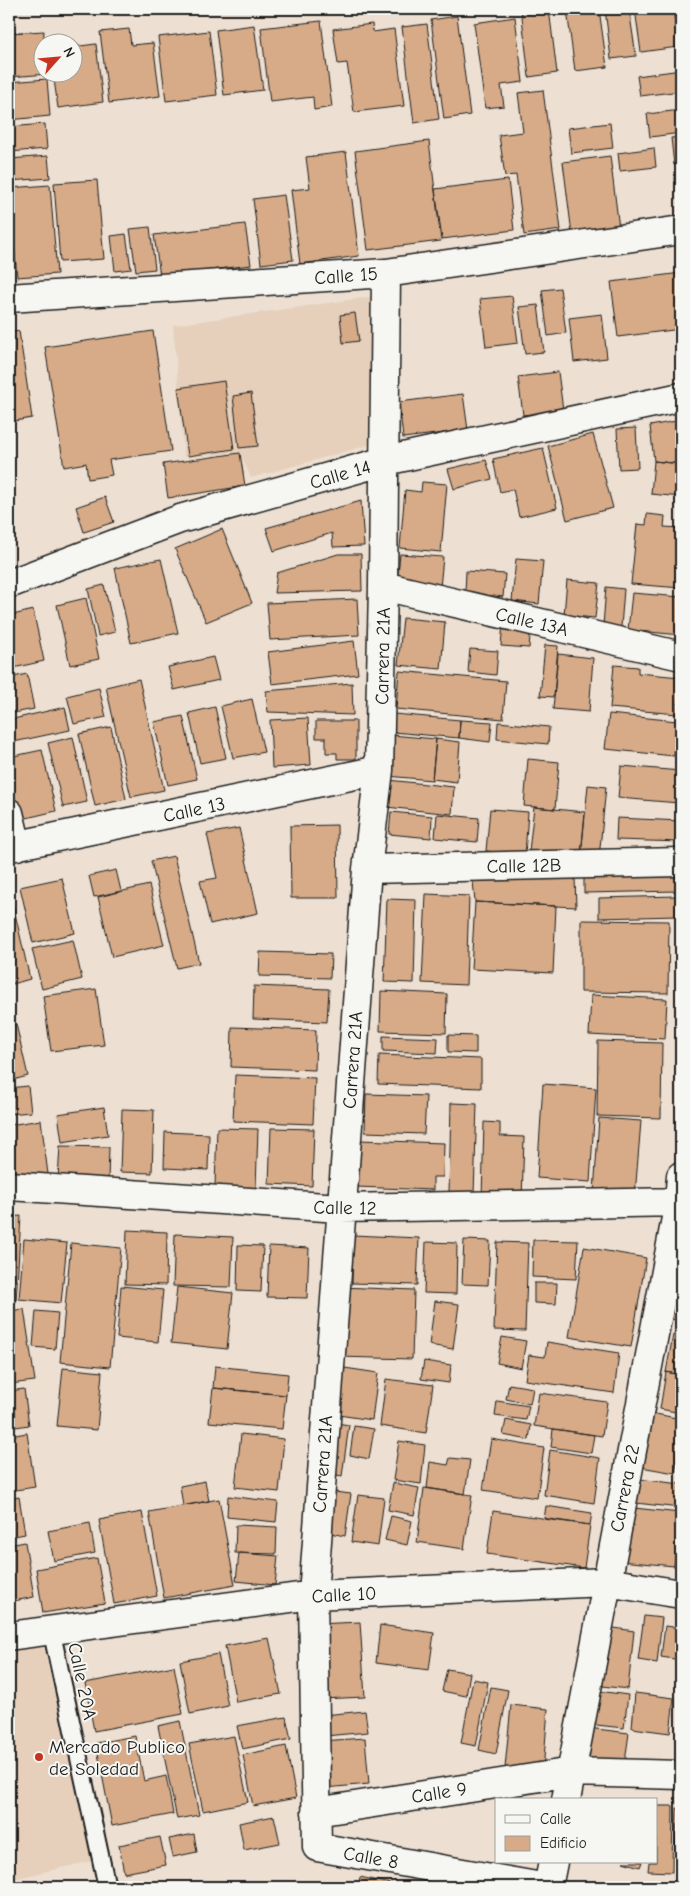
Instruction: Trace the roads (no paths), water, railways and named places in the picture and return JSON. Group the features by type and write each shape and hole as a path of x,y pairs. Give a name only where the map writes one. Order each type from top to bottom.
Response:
{"street":[{"name":"Calle 15","path":"9,298 386,273 681,230"},
{"name":"Carrera 21A","path":"317,1847 313,1595 340,1208 367,869 379,770 385,461 386,273"},
{"name":"Calle 14","path":"9,584 180,518 385,461 681,398"},
{"name":"Calle 13A","path":"383,586 681,656"},
{"name":"Calle 13","path":"13,846 379,770"},
{"path":"9,813 13,846"},
{"name":"Calle 12B","path":"367,869 681,862"},
{"name":"Calle 12","path":"9,1186 340,1208 680,1193"},
{"name":"Carrera 22","path":"566,1798 680,1193"},
{"name":"Calle 10","path":"9,1636 313,1595 606,1582 681,1594"},
{"name":"Calle 9","path":"316,1812 572,1772 681,1775"},
{"name":"Calle 8","path":"317,1847 542,1887"},
{"path":"548,1887 553,1864"}],"lane":[{"name":"Calle 20A","path":"51,1629 107,1887"}],"place":[{"name":"Mercado Publico de Soledad","path":"39,1757"}]}
